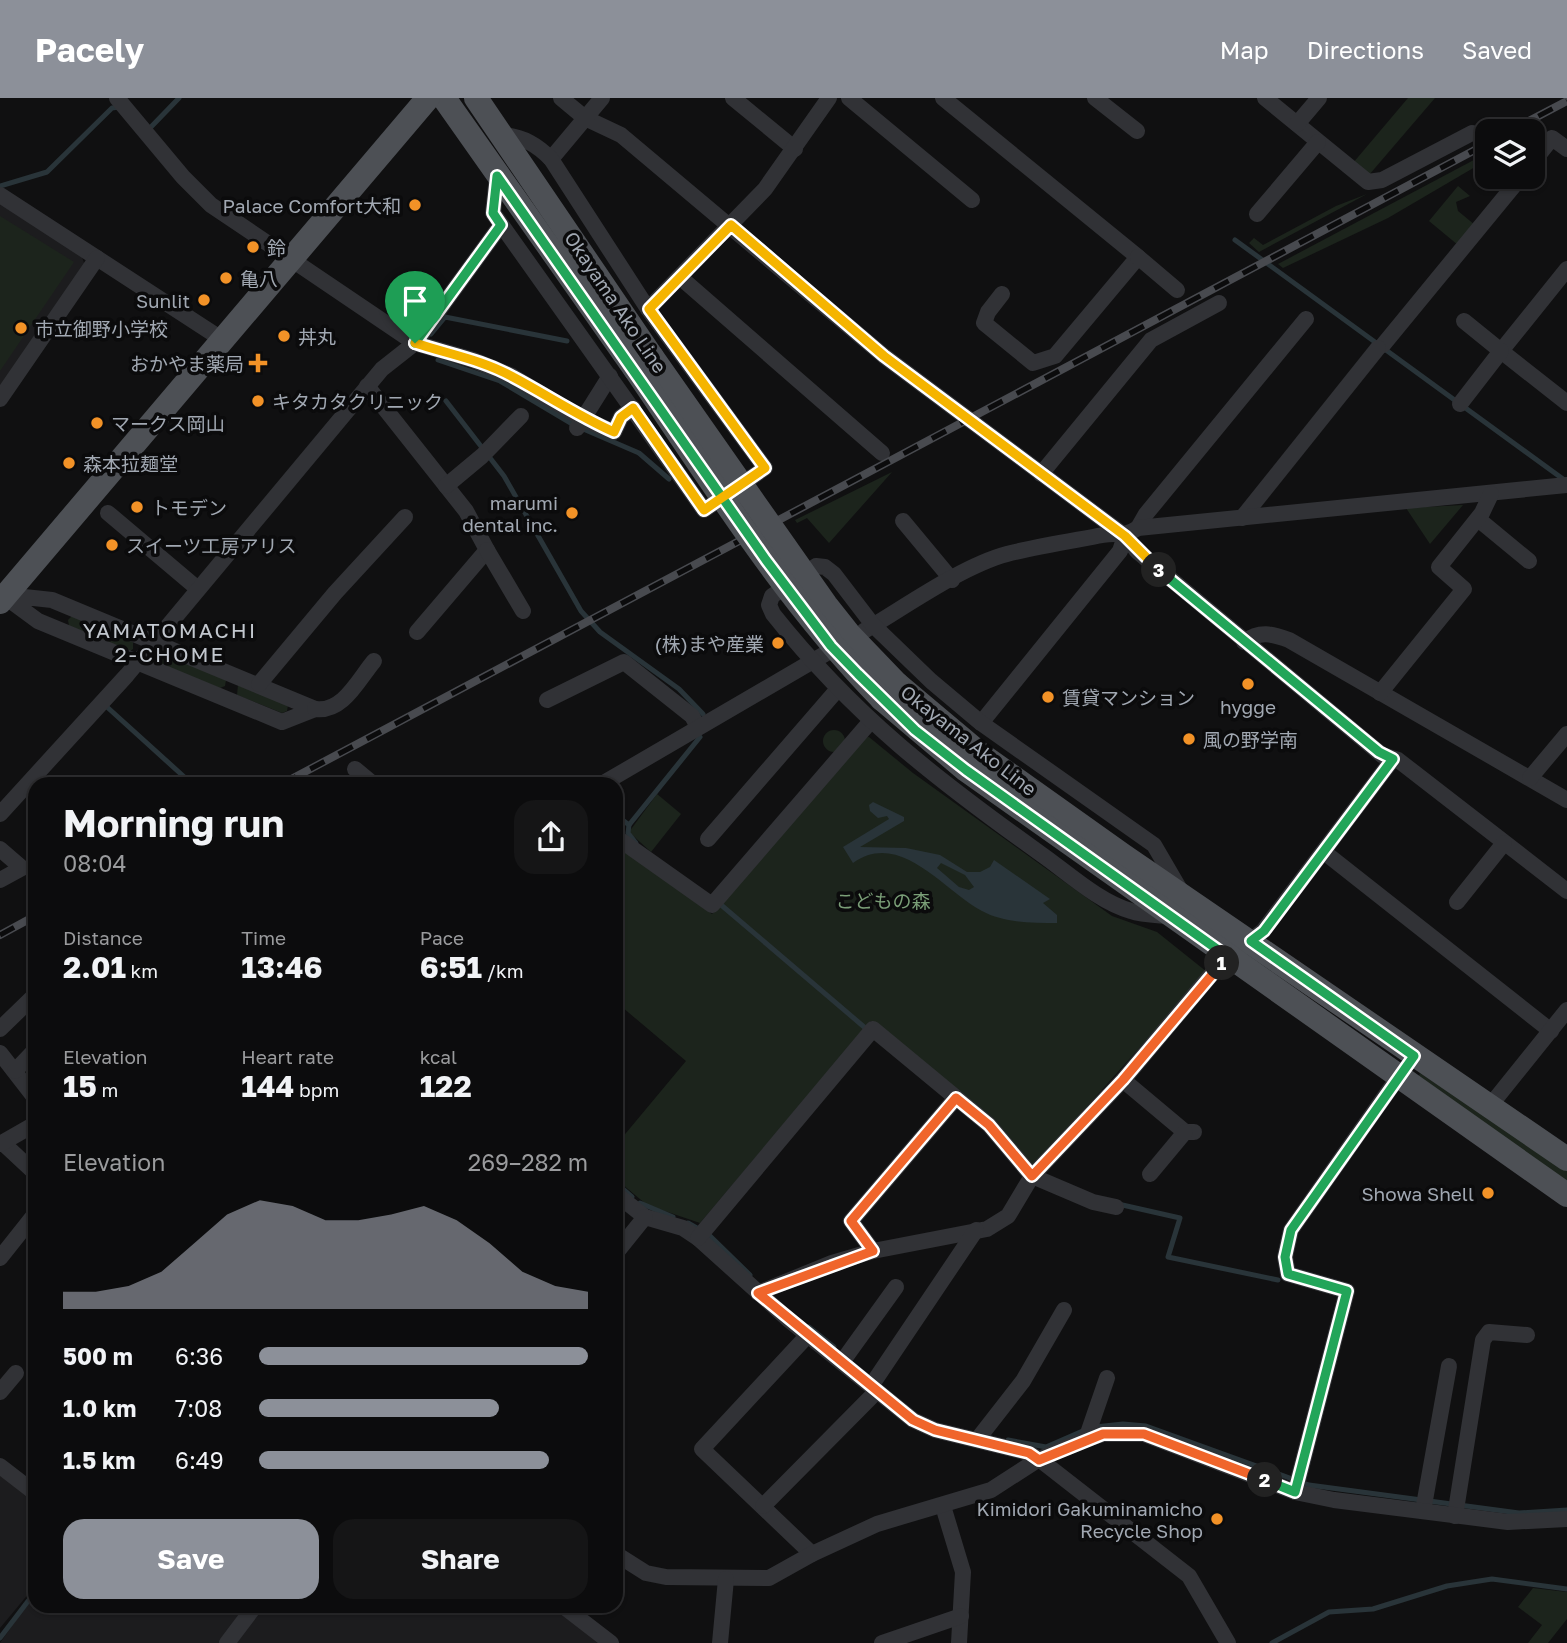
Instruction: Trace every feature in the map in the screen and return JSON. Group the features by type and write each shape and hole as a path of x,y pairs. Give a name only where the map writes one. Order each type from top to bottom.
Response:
{"main road":[{"path":"2,597 428,98"},
{"name":"Okayama Ako Line","path":"444,98 497,176 643,363"},
{"name":"Okayama Ako Line","path":"476,98 503,135 766,560 831,646 890,692 966,770 1179,908 1251,941 1567,1159"},
{"name":"Okayama Ako Line","path":"1179,908 1228,957 1567,1195"}],"street":[{"path":"117,98 204,199 415,343 473,360 512,376 580,424 614,432 621,417 633,408"},
{"path":"561,98 585,118 621,135 884,356 1041,474 1132,532 1137,551 1244,642 1379,752 1393,759 1567,891"},
{"path":"551,159 602,98"},
{"path":"733,98 791,146"},
{"path":"649,309 765,189 791,146 829,98"},
{"path":"849,98 972,201"},
{"path":"943,98 1177,290"},
{"path":"1095,98 1137,131"},
{"path":"1265,98 1368,182 1381,180 1472,133"},
{"path":"1297,124 1319,98"},
{"path":"497,176 493,213 704,510 765,468 649,309 551,159 539,148 519,137 503,135"},
{"path":"1545,147 1552,138 1567,149"},
{"path":"1257,214 1318,142"},
{"path":"1242,518 1381,347 1433,297 1512,189"},
{"path":"0,195 223,341"},
{"path":"33,777 136,663 367,386 382,369 415,343 501,225"},
{"path":"1002,294 988,312 984,323 1033,363 1055,356 1138,257"},
{"path":"0,399 97,258"},
{"path":"1460,404 1567,269"},
{"path":"681,278 882,453"},
{"path":"1041,474 1151,340 1219,303"},
{"path":"981,723 1120,551 1146,514 1306,319"},
{"path":"1464,321 1567,403"},
{"path":"580,424 610,376"},
{"path":"367,386 466,511 523,611"},
{"path":"446,486 486,452 521,416"},
{"path":"614,777 873,625 952,580 1003,555 1108,534 1567,485"},
{"path":"1380,692 1464,589 1439,567 1478,519 1491,494"},
{"path":"107,513 198,589"},
{"path":"259,684 335,593 405,517"},
{"path":"1478,519 1529,561"},
{"path":"903,521 952,580"},
{"path":"417,632 487,550"},
{"path":"816,566 834,573 873,625 930,681 981,723 1154,845 1179,908 1130,911 1096,893 956,793 870,722 837,690 811,662 773,614 769,605 772,596 816,566"},
{"path":"2,597 52,600 316,709 326,710 339,705 373,661"},
{"path":"2,597 38,621 282,722 316,709"},
{"path":"1244,642 1255,634 1272,634 1380,692 1567,800"},
{"path":"547,699 624,662 692,716 698,727"},
{"path":"225,699 235,674"},
{"path":"708,839 837,690"},
{"path":"623,842 712,905 870,722"},
{"path":"1530,778 1567,734"},
{"path":"763,1291 873,1251 987,1229 1008,1216 1032,1176 1123,1080 1228,957 1264,931 1393,759"},
{"path":"355,768 365,777"},
{"path":"0,814 28,783"},
{"path":"1457,902 1504,843"},
{"path":"0,849 22,868 0,880"},
{"path":"1324,852 1550,1031"},
{"path":"0,1028 28,1002"},
{"path":"1489,1107 1567,1010"},
{"path":"701,1234 873,1029 953,1100 989,1125 1032,1176 1093,1202 1116,1207"},
{"path":"0,1053 28,1089"},
{"path":"1297,1485 1347,1291 1288,1274 1285,1257 1291,1230 1414,1056"},
{"path":"15,1071 28,1057"},
{"path":"1123,1080 1190,1132 1150,1174"},
{"path":"873,1251 851,1221 953,1100"},
{"path":"28,1128 1,1144 28,1167"},
{"path":"623,1200 645,1217 701,1234 808,1335 845,1358 913,1420 935,1430 979,1436 1029,1453 1039,1460 1189,1576 1228,1643"},
{"path":"623,1244 645,1217"},
{"path":"0,1258 28,1223"},
{"path":"763,1506 874,1384 976,1230"},
{"path":"845,1358 896,1287"},
{"path":"979,1436 1023,1381 1064,1310"},
{"path":"1456,1509 1483,1340 1489,1332 1490,1315"},
{"path":"1489,1332 1527,1335"},
{"path":"808,1335 702,1449 812,1554"},
{"path":"1424,1505 1449,1366"},
{"path":"0,1392 16,1373"},
{"path":"1087,1432 1107,1378"},
{"path":"623,1558 646,1573 726,1579 769,1578 812,1554 877,1524 991,1490 1087,1432 1144,1434 1334,1500 1456,1509 1508,1522 1567,1520"},
{"path":"0,1466 28,1481"},
{"path":"943,1506 963,1572 959,1643"},
{"path":"720,1643 726,1579"},
{"path":"227,1643 250,1613"},
{"path":"572,1613 611,1643"},
{"path":"882,1643 961,1616"}],"shaded area":[{"name":"市立御野小学校","path":"0,201 81,254 85,266 0,390"},
{"path":"873,802 904,817 904,821 860,847 906,848 940,855 967,872 980,872 990,867 994,860 1050,899 1043,903 1057,915 1057,923 1019,922 991,915 967,902 921,867 888,853 870,854 853,863 843,847 889,819 887,816 878,818 870,811 869,805","holes":["941,863 965,875 974,887 969,890 959,887 937,868"]},
{"path":"0,1473 28,1495 28,1594 0,1628"},
{"path":"28,1603 28,1613 561,1613 601,1643 0,1643"}],"green space":[{"path":"1408,98 1435,98 1369,175 1353,163"},
{"path":"1475,159 1475,167 1388,218 1283,268 1278,264"},
{"path":"1458,186 1470,196 1456,202 1458,211 1475,225 1458,245 1429,221"},
{"path":"1367,194 1259,252 1249,243 1254,238 1263,245 1336,206"},
{"name":"市立御野小学校","path":"0,216 74,262 0,371"},
{"path":"892,472 829,543 807,518 797,523 795,520"},
{"path":"1463,505 1430,544 1406,508"},
{"path":"72,616 133,642 133,649 130,651 69,626 68,620"},
{"path":"164,654 226,680 225,686 220,688 163,666 159,661"},
{"path":"238,685 288,705 287,711 282,713 237,695"},
{"path":"834,730 844,737 845,741 838,751 834,752 824,745 823,741 830,731"},
{"name":"こどもの森","path":"869,737 913,773 1112,916 1157,932 1207,972 1035,1165 1029,1165 994,1125 871,1021 700,1223 647,1205 623,1185 623,1137 686,1061 623,1008 623,849 712,914 862,738"},
{"path":"657,794 681,814 651,852 629,832"},
{"path":"1420,1073 1567,1169 1567,1183 1419,1076"},
{"path":"1533,1588 1567,1592 1567,1619 1548,1643 1528,1643 1542,1625 1518,1607"}],"waterway":[{"path":"150,128 179,98"},
{"path":"0,186 47,172 112,108 119,107"},
{"path":"1235,240 1563,479"},
{"path":"431,334 445,317 567,341"},
{"path":"438,360 500,381 574,425 639,453 669,479"},
{"path":"446,401 504,476 581,611 600,632 679,689 703,714"},
{"path":"107,707 184,777"},
{"path":"623,820 629,825 700,737"},
{"path":"629,825 628,833 636,843"},
{"path":"720,904 870,1032"},
{"path":"623,1189 632,1197"},
{"path":"640,1203 673,1217"},
{"path":"1118,1204 1180,1218 1168,1257 1278,1280"},
{"path":"688,1223 709,1235 750,1275"},
{"path":"809,1327 834,1347"},
{"path":"1095,1427 1123,1424 1146,1426 1309,1485 1519,1513 1567,1510"},
{"path":"1008,1440 1046,1447 1085,1430"},
{"path":"1272,1643 1329,1612 1373,1609 1447,1586 1492,1579 1567,1589"},
{"path":"0,1638 28,1601"}],"railway":[{"path":"1533,119 1567,101"},
{"path":"295,777 1475,150"},
{"path":"0,935 28,920"}],"place":[{"name":"Palace Comfort大和","path":"415,205"},
{"name":"鈴","path":"253,247"},
{"name":"亀八","path":"226,278"},
{"name":"Sunlit","path":"204,300"},
{"name":"市立御野小学校","path":"21,328"},
{"name":"丼丸","path":"284,336"},
{"name":"おかやま薬局","path":"258,363"},
{"name":"キタカタクリニック","path":"258,401"},
{"name":"マークス岡山","path":"97,423"},
{"name":"森本拉麺堂","path":"69,463"},
{"name":"トモデン","path":"137,507"},
{"name":"marumi dental inc.","path":"572,513"},
{"name":"スイーツ工房アリス","path":"112,545"},
{"name":"(株)まや産業","path":"778,643"},
{"name":"hygge","path":"1248,684"},
{"name":"賃貸マンション","path":"1048,697"},
{"name":"風の野学南","path":"1189,739"},
{"name":"Showa Shell","path":"1488,1193"},
{"name":"Kimidori Gakuminamicho Recycle Shop","path":"1217,1519"}],"district":[{"name":"YAMATOMACHI 2-CHOME","path":"170,642"}],"route":[{"path":"415,343 473,360 512,376 576,416 614,432 621,417 633,408 704,510 761,471 765,468 649,309 731,225 884,356 925,384 1125,536 1137,551 1244,642 1382,755 1393,759 1264,931 1251,941 1414,1056 1291,1230 1285,1257 1288,1274 1347,1291 1295,1492 1144,1434 1103,1434 1039,1460 1029,1453 935,1430 913,1420 758,1293 832,1263 873,1251 851,1221 956,1098 989,1125 1032,1176 1123,1080 1228,957 966,770 915,730 831,646 766,560 722,496 678,433 635,369 497,176 492,203 493,213 501,225 415,343"}]}
